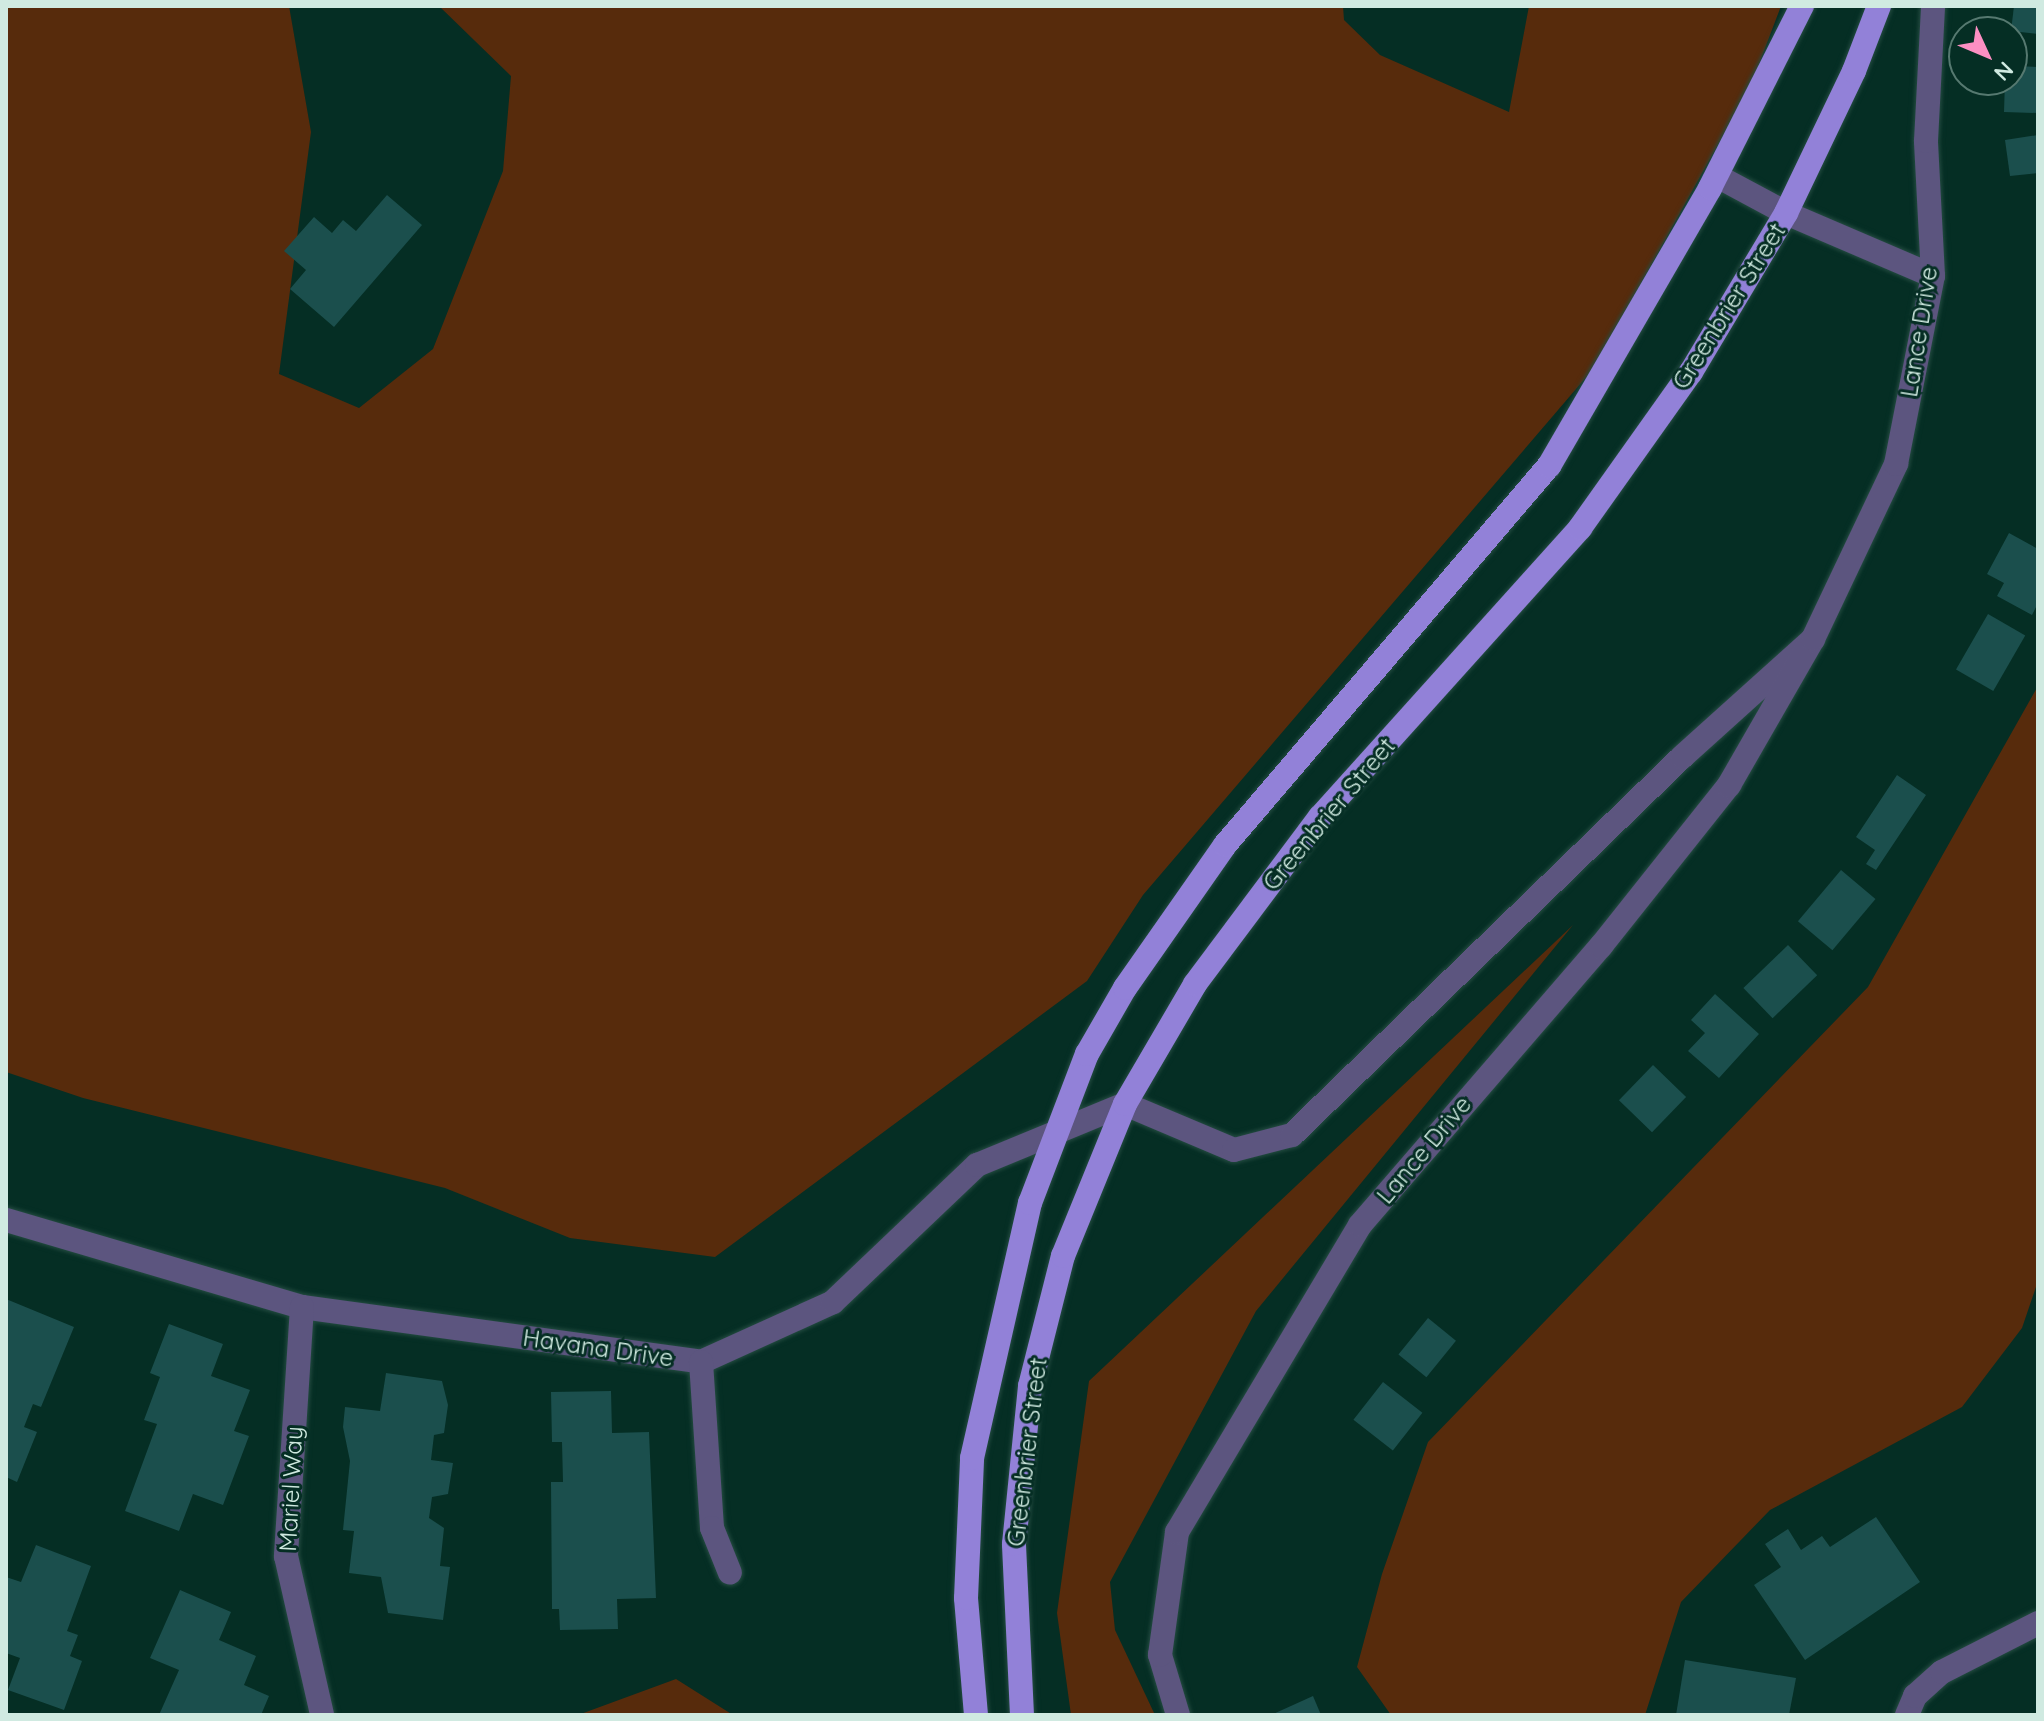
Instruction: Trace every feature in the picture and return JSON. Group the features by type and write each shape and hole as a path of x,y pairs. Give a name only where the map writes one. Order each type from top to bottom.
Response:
{"main road":[{"name":"Greenbrier Street","path":"976,1715 966,1598 972,1458 1030,1203 1087,1054 1110,1014 1225,845 1549,466 1717,176 1802,6"},
{"name":"Greenbrier Street","path":"1022,1715 1014,1544 1030,1386 1063,1256 1125,1104 1195,984 1320,817 1580,528 1691,372 1786,213 1854,71 1879,6"}],"street":[{"name":"Lance Drive","path":"1178,1715 1160,1655 1177,1532 1253,1399 1360,1225 1601,946 1729,785 1813,639 1896,464 1933,276 1926,141 1933,6"},
{"path":"1717,176 1786,213 1933,276"},
{"name":"Lance Drive","path":"1125,1104 1234,1150 1292,1135 1596,839 1813,639"},
{"name":"Havana Drive","path":"6,1220 302,1307 701,1362 833,1302 977,1165 1125,1104"},
{"name":"Mariel Way","path":"302,1307 286,1556 322,1715"},
{"path":"701,1362 712,1528 730,1573"},
{"path":"1907,1715 1915,1696 1942,1672 2038,1623"}],"shaded area":[{"path":"6,6 289,6 311,132 279,374 359,408 433,349 503,171 511,76 439,6 1343,6 1344,20 1380,55 1509,112 1529,6 1781,6 1751,85 1594,368 1143,895 1087,981 715,1257 570,1238 445,1188 83,1098 6,1072"},
{"path":"2038,686 2038,1281 2022,1328 1962,1407 1770,1510 1681,1602 1645,1715 1391,1715 1357,1667 1382,1574 1428,1442 1868,987"},
{"path":"1573,925 1256,1311 1110,1582 1115,1630 1155,1715 1071,1715 1057,1613 1089,1381"},
{"path":"676,1679 733,1715 578,1715"}],"building":[{"path":"2014,6 2038,6 2038,34 2028,33 2028,16 2013,16"},
{"path":"2028,67 2038,67 2038,113 2004,112 2004,96 2028,96"},
{"path":"2038,135 2038,173 2010,176 2005,140"},
{"path":"387,195 422,225 334,327 290,289 306,270 284,251 314,217 332,233 343,220 356,231"},
{"path":"2009,533 2038,549 2038,603 2032,615 1997,596 2004,583 1987,574"},
{"path":"1988,614 2025,636 1993,691 1956,669"},
{"path":"1897,775 1926,795 1876,870 1866,864 1875,850 1856,837"},
{"path":"1841,870 1875,899 1832,950 1798,921"},
{"path":"1788,945 1817,975 1773,1018 1743,988"},
{"path":"1715,994 1759,1034 1719,1078 1688,1051 1705,1033 1691,1020"},
{"path":"1653,1065 1686,1097 1652,1132 1619,1100"},
{"path":"6,1299 74,1327 41,1407 33,1404 24,1427 37,1432 17,1482 6,1477"},
{"path":"1428,1318 1456,1341 1426,1377 1398,1355"},
{"path":"169,1324 223,1344 211,1376 250,1390 234,1431 249,1436 223,1505 193,1494 179,1531 125,1511 157,1424 144,1420 160,1377 150,1373"},
{"path":"386,1373 442,1381 448,1405 444,1433 434,1435 431,1460 453,1463 448,1494 432,1497 429,1518 444,1528 440,1566 450,1567 443,1620 388,1613 381,1577 349,1573 354,1531 343,1530 350,1461 343,1427 345,1407 380,1411"},
{"path":"1383,1382 1422,1413 1393,1451 1353,1420"},
{"path":"611,1391 612,1433 649,1432 656,1598 617,1599 618,1629 560,1630 559,1609 552,1609 551,1482 563,1482 562,1442 552,1442 551,1392"},
{"path":"1876,1517 1920,1582 1805,1660 1754,1585 1781,1567 1765,1544 1788,1529 1801,1550 1822,1536 1830,1547"},
{"path":"36,1545 91,1566 67,1631 78,1635 70,1656 82,1661 64,1710 8,1690 20,1658 6,1653 6,1577 21,1582"},
{"path":"180,1590 231,1612 219,1640 256,1656 244,1685 269,1696 261,1715 159,1715 179,1670 150,1658"},
{"path":"1685,1660 1796,1678 1789,1715 1676,1715"},
{"path":"1313,1696 1321,1715 1271,1715"}]}
